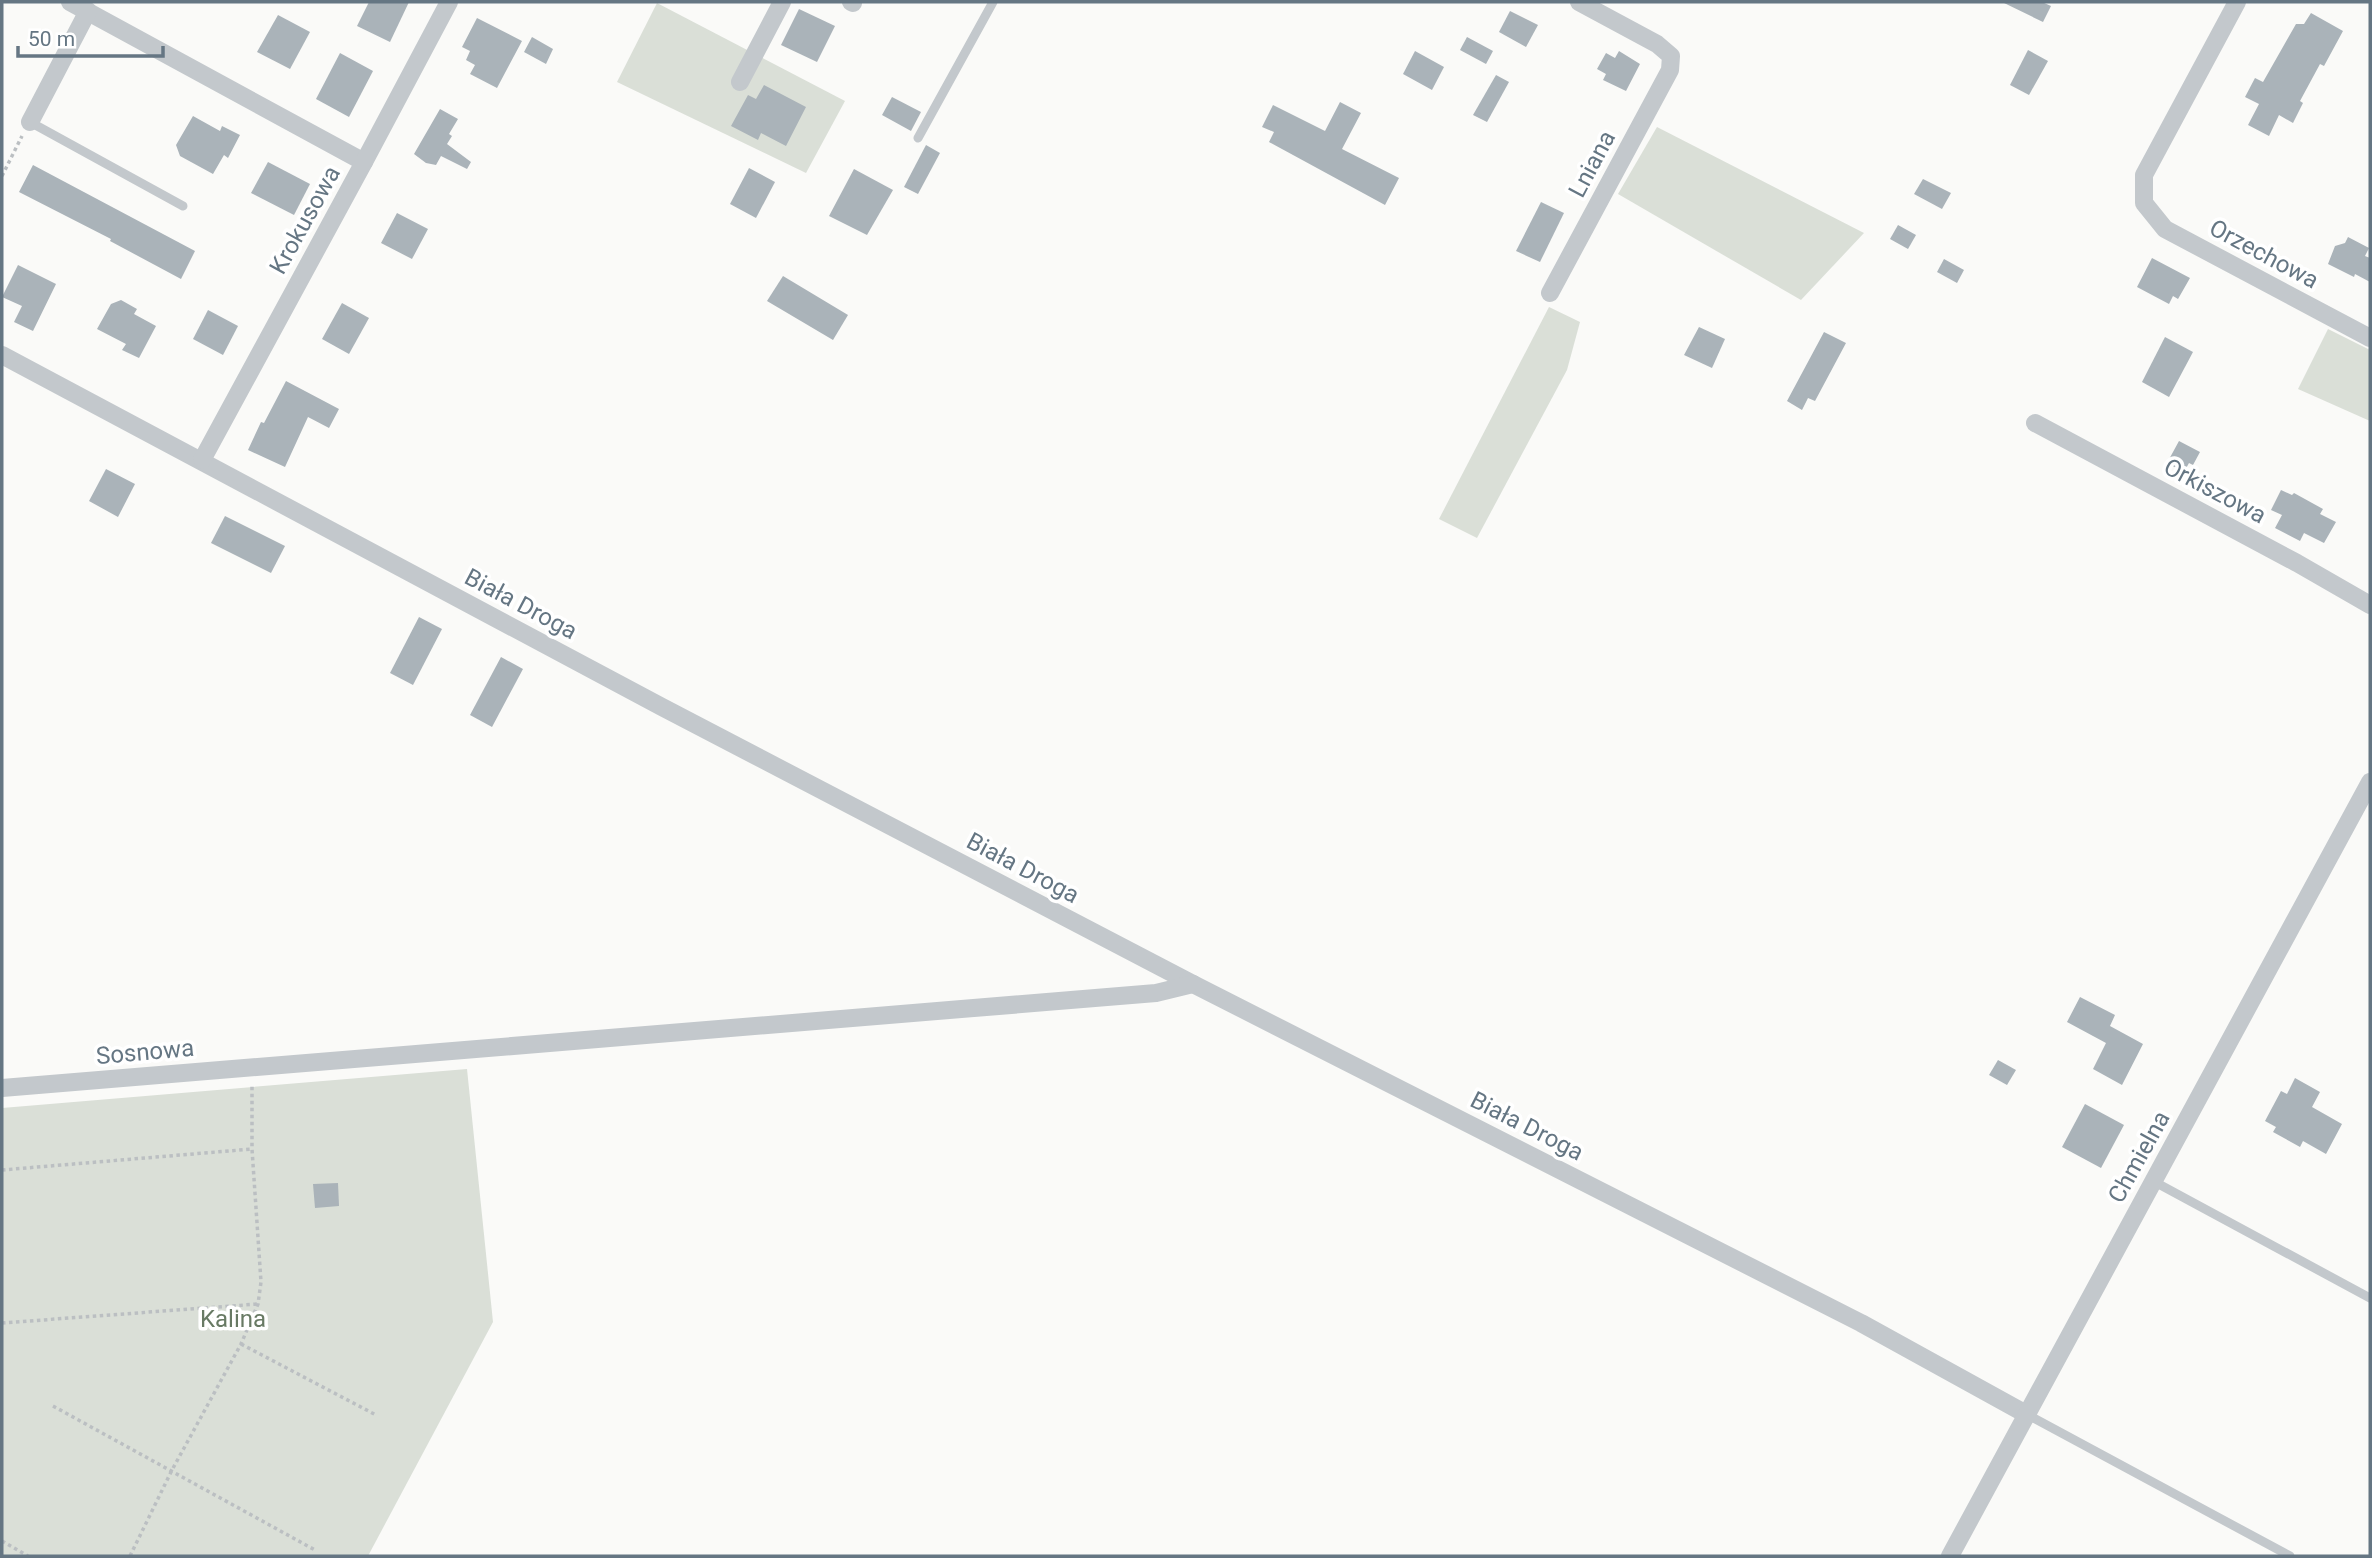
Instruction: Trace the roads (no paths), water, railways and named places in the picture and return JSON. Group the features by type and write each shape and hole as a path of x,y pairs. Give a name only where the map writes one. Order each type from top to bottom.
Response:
{"street":[{"path":"70,2 364,162"},
{"name":"Krokusowa","path":"202,460 449,2"},
{"path":"740,82 782,2"},
{"name":"Lniana","path":"1550,293 1670,70 1671,57 1657,44 1578,2"},
{"name":"Orzechowa","path":"2237,2 2144,175 2144,203 2165,229 2370,338"},
{"path":"30,122 88,11"},
{"name":"Biała Droga","path":"2,355 662,707 1193,984 1861,1323 2026,1415"},
{"name":"Orkiszowa","path":"2035,423 2370,605"},
{"name":"Chmielna","path":"1954,1554 2026,1415 2370,782"},
{"name":"Sosnowa","path":"2,1088 1156,993 1193,984"}],"lane":[{"path":"918,138 993,2"},
{"path":"30,122 183,206"},
{"path":"2153,1181 2370,1298"},
{"path":"2026,1415 2290,1556"}],"park label":[{"name":"Kalina","path":"233,1319"}]}
